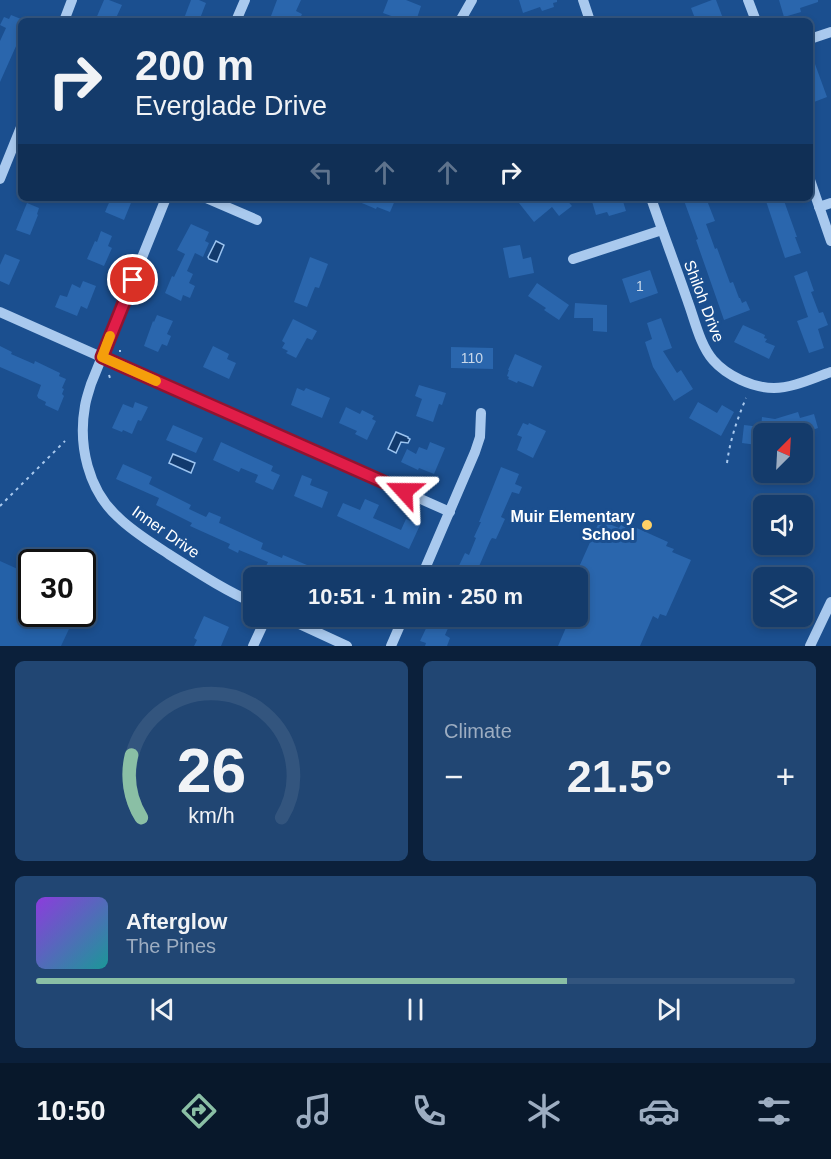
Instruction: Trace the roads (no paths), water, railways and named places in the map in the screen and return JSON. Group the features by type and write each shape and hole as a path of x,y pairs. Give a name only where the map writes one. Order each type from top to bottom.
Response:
{"street":[{"path":"65,18 72,0"},
{"path":"237,18 245,0"},
{"path":"462,18 472,0"},
{"path":"584,0 589,18"},
{"path":"748,0 755,18"},
{"path":"813,38 831,32"},
{"path":"0,179 18,134"},
{"path":"813,189 831,241"},
{"name":"Inner Drive","path":"165,201 91,384 85,407 84,450 89,471 101,496 115,515 209,580 243,597"},
{"path":"213,201 257,220"},
{"name":"Shiloh Drive","path":"652,201 706,351 714,361 724,370 750,384 772,388 831,372"},
{"path":"819,207 831,203"},
{"path":"573,259 662,230"},
{"path":"0,312 450,512"},
{"path":"426,567 477,445 481,413"},
{"path":"810,646 831,602"},
{"path":"253,646 262,627"},
{"path":"306,627 347,646"},
{"path":"391,646 399,627"}],"place":[{"name":"Muir Elementary School","path":"647,525"}]}
